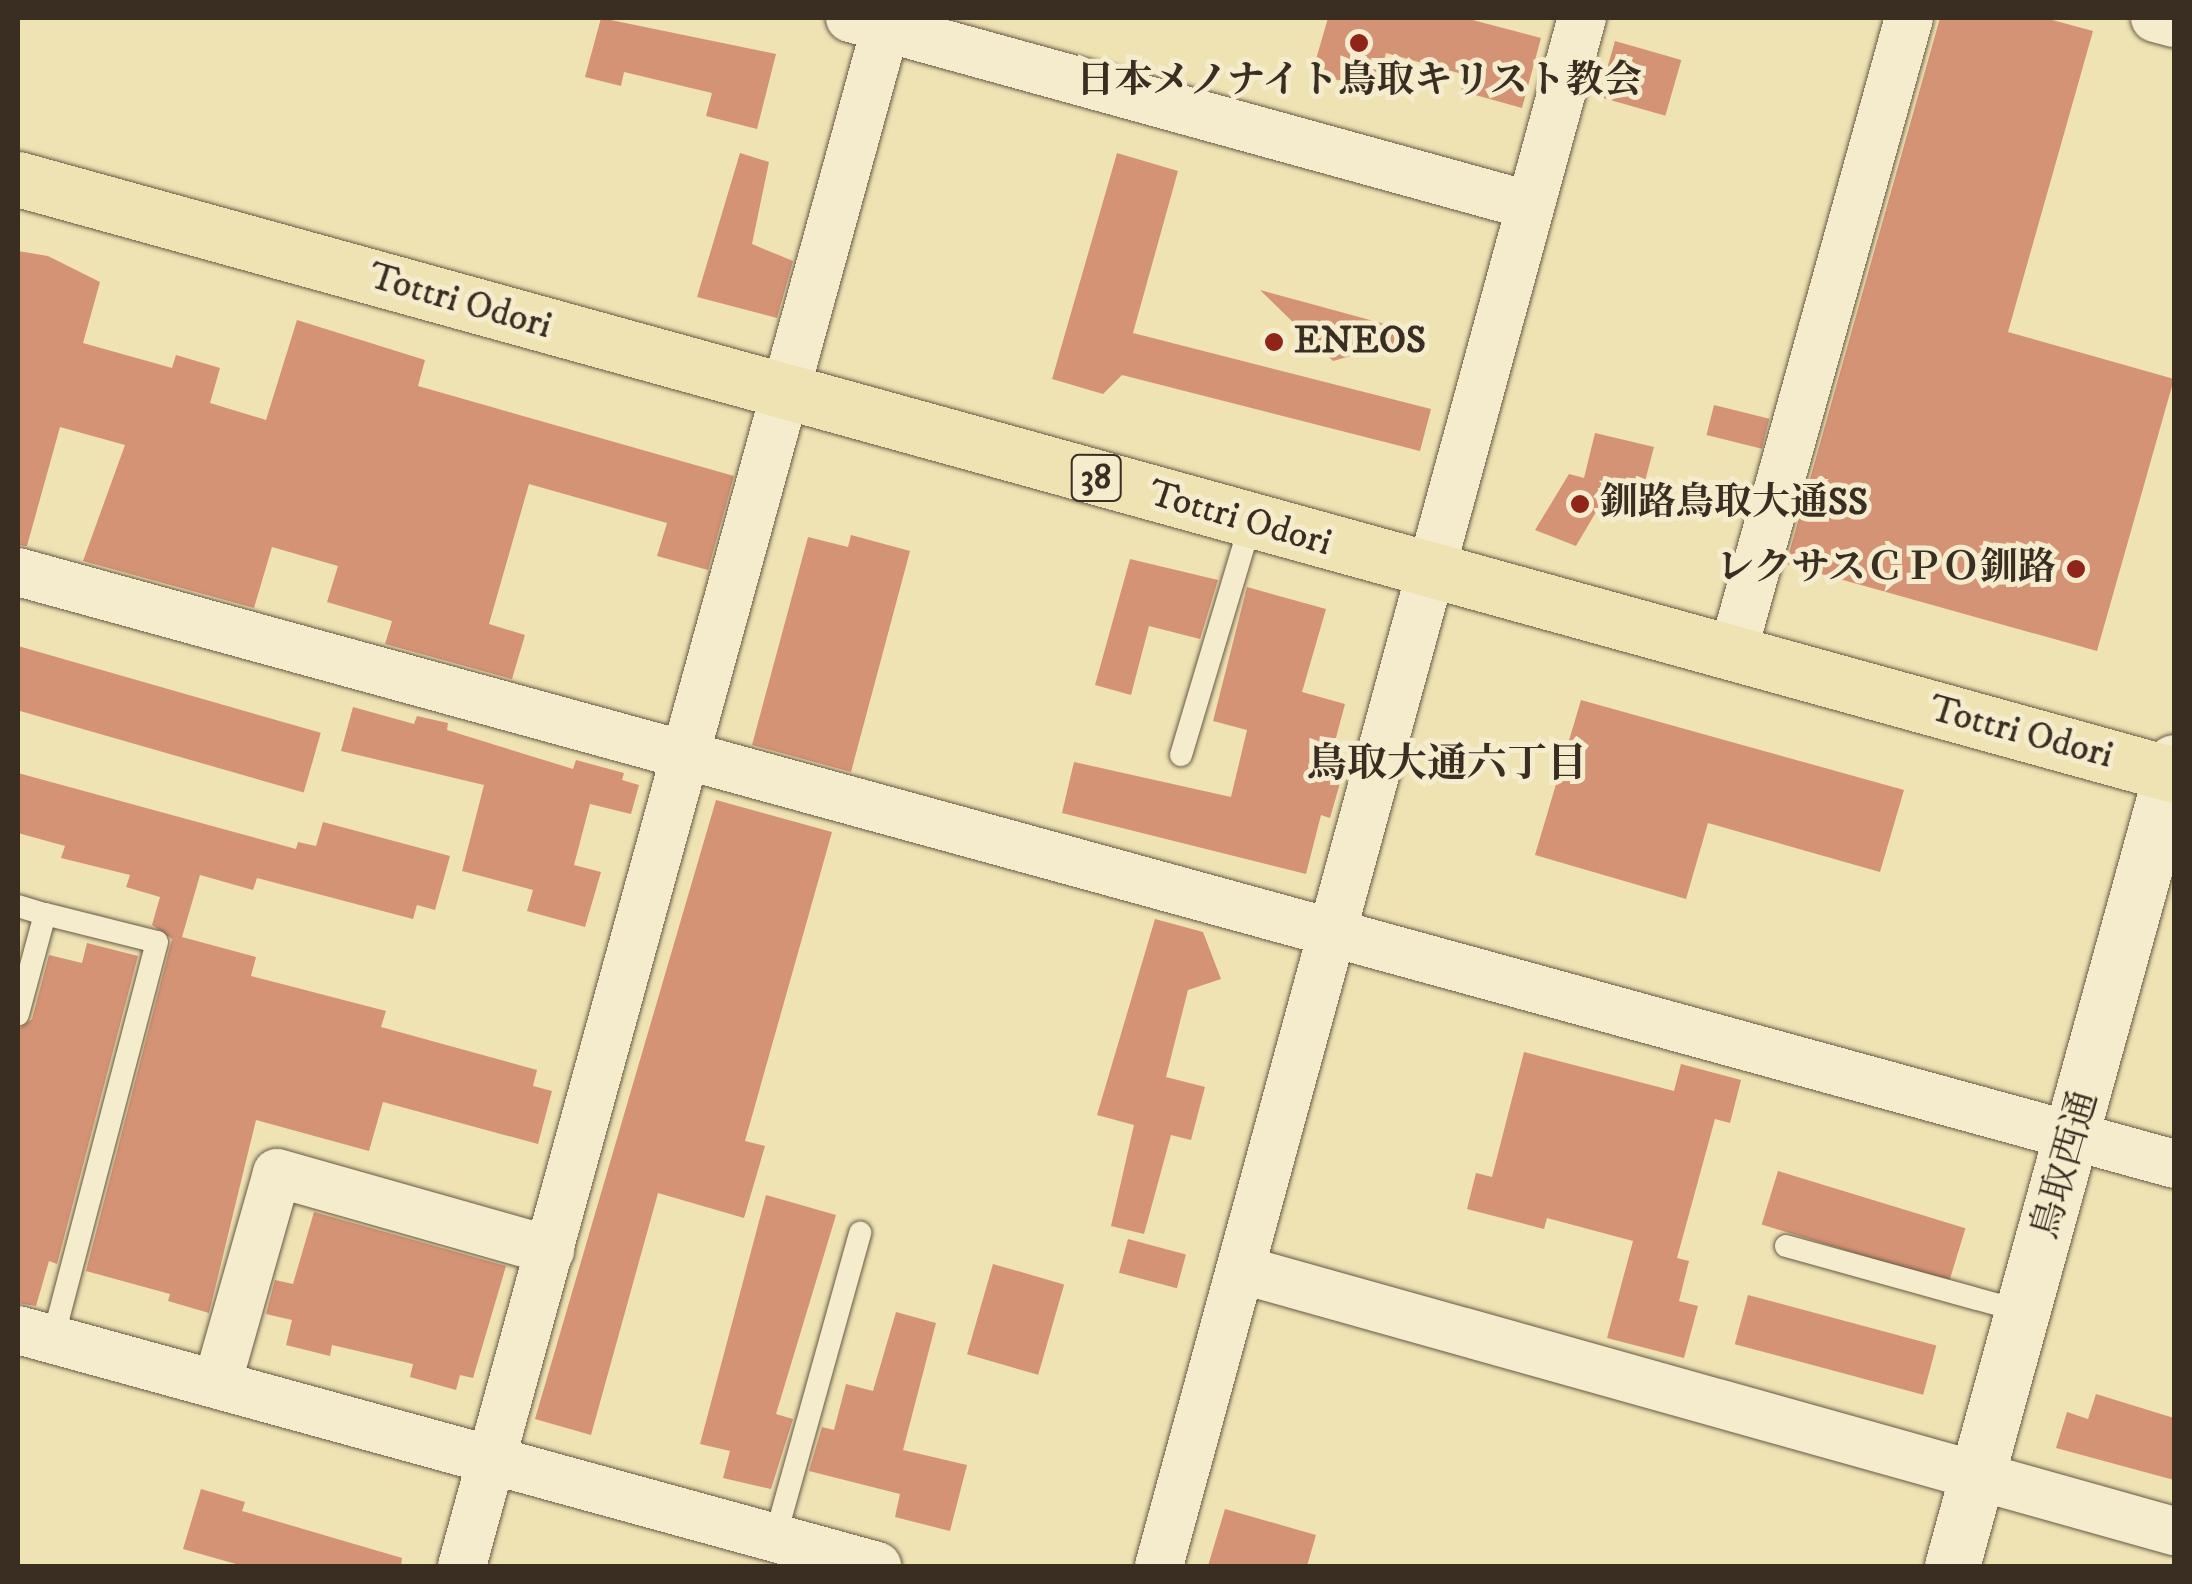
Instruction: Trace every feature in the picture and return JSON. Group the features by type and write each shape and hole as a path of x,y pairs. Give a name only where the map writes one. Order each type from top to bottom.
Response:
{"highway":[{"name":"Tottri Odori","path":"18,179 1732,655 2173,770"}],"street":[{"path":"1159,1566 1244,1270 1428,571 1582,18"},
{"path":"1732,655 1909,18"},
{"path":"2154,18 2174,23"},
{"path":"462,1566 786,392 874,21 1528,206"},
{"path":"18,572 1333,929 2174,1164"},
{"name":"鳥取西通","path":"1952,1566 2076,1137 2173,770"},
{"path":"217,1384 277,1173 550,1250"},
{"path":"1244,1270 2174,1531"},
{"path":"35,1335 877,1566"}],"lane":[{"path":"1181,754 1251,522"},
{"path":"18,906 156,942 35,1335"},
{"path":"18,1014 45,914"},
{"path":"774,1538 860,1233"},
{"path":"1786,1246 2024,1312"}],"building":[{"path":"601,18 776,54 757,129 706,116 712,93 624,72 621,86 585,77"},
{"path":"1328,18 1465,18 1541,38 1522,108 1461,91 1466,75 1386,53 1375,90 1312,73"},
{"path":"1940,18 2045,18 2093,31 2008,332 2174,379 2097,651 1786,564"},
{"path":"1615,41 1681,60 1665,116 1599,97"},
{"path":"740,153 769,162 752,244 793,261 777,318 697,297"},
{"path":"1117,153 1178,171 1133,333 1431,409 1420,451 1122,375 1103,394 1052,379"},
{"path":"18,251 48,256 100,282 83,343 172,368 176,355 220,368 210,403 266,420 297,320 425,360 418,386 734,476 708,570 657,556 667,523 529,484 489,624 525,635 512,679 385,644 392,621 327,602 338,566 272,547 254,608 83,561 125,445 60,427 27,546 18,545"},
{"path":"1260,290 1425,335 1333,361"},
{"path":"1714,405 1769,419 1762,449 1707,435"},
{"path":"1595,433 1654,447 1644,485 1616,478 1576,546 1535,530 1569,474 1584,478"},
{"path":"851,535 910,551 851,772 752,745 808,537 848,547"},
{"path":"1130,559 1218,580 1200,639 1149,626 1131,695 1095,685"},
{"path":"1247,587 1326,609 1302,692 1345,704 1325,779 1340,783 1330,818 1321,815 1306,874 1062,813 1074,762 1231,797 1247,730 1213,721"},
{"path":"18,646 321,733 304,792 18,710"},
{"path":"1581,700 1904,790 1880,872 1708,823 1686,899 1535,855"},
{"path":"353,707 414,724 417,716 448,723 447,730 573,769 576,760 624,773 622,780 639,785 631,814 590,804 574,865 601,872 585,927 527,911 533,890 462,871 484,785 341,751"},
{"path":"18,773 296,849 298,842 316,846 323,822 450,856 435,910 417,905 413,919 257,878 253,890 200,875 182,937 256,957 251,976 386,1011 381,1027 537,1070 533,1086 552,1091 538,1144 383,1102 369,1151 256,1120 209,1313 168,1301 170,1294 86,1271 172,939 152,925 160,897 126,887 130,875 61,858 65,846 18,833"},
{"path":"716,800 832,832 745,1141 765,1146 744,1218 658,1193 591,1435 535,1419"},
{"path":"1155,919 1203,932 1221,979 1188,990 1166,1077 1205,1087 1191,1140 1171,1135 1144,1234 1111,1226 1134,1125 1097,1115"},
{"path":"87,943 138,956 57,1264 49,1261 36,1306 18,1303 18,1029 32,1019 49,955 82,963"},
{"path":"1524,1052 1674,1091 1681,1064 1741,1080 1730,1123 1715,1119 1677,1258 1689,1261 1679,1301 1698,1306 1684,1358 1607,1338 1633,1241 1547,1218 1544,1229 1467,1209 1476,1173 1492,1177"},
{"path":"1778,1171 1965,1228 1949,1282 1762,1225"},
{"path":"766,1195 836,1215 776,1414 793,1419 771,1489 723,1478 730,1451 700,1444"},
{"path":"314,1212 506,1266 473,1378 460,1375 456,1390 410,1377 413,1364 332,1345 330,1356 286,1345 292,1320 266,1314 275,1280 293,1284"},
{"path":"1128,1239 1186,1255 1177,1288 1119,1273"},
{"path":"993,1264 1064,1284 1038,1375 967,1354"},
{"path":"1748,1295 1936,1345 1923,1395 1735,1344"},
{"path":"896,1312 936,1323 903,1450 967,1465 950,1531 895,1517 900,1494 809,1471 822,1427 834,1430 846,1384 873,1391"},
{"path":"2096,1394 2174,1418 2174,1480 2056,1448 2067,1412 2088,1419"},
{"path":"201,1489 245,1502 242,1511 402,1558 401,1566 243,1566 183,1549"},
{"path":"1225,1509 1316,1535 1307,1566 1208,1566"}],"place":[{"name":"日本メノナイト鳥取キリスト教会","path":"1359,43"},
{"name":"ENEOS","path":"1274,342"},
{"name":"釧路鳥取大通SS","path":"1580,504"},
{"name":"レクサスＣＰＯ釧路","path":"2076,569"}],"district":[{"name":"鳥取大通六丁目","path":"1447,765"}]}
